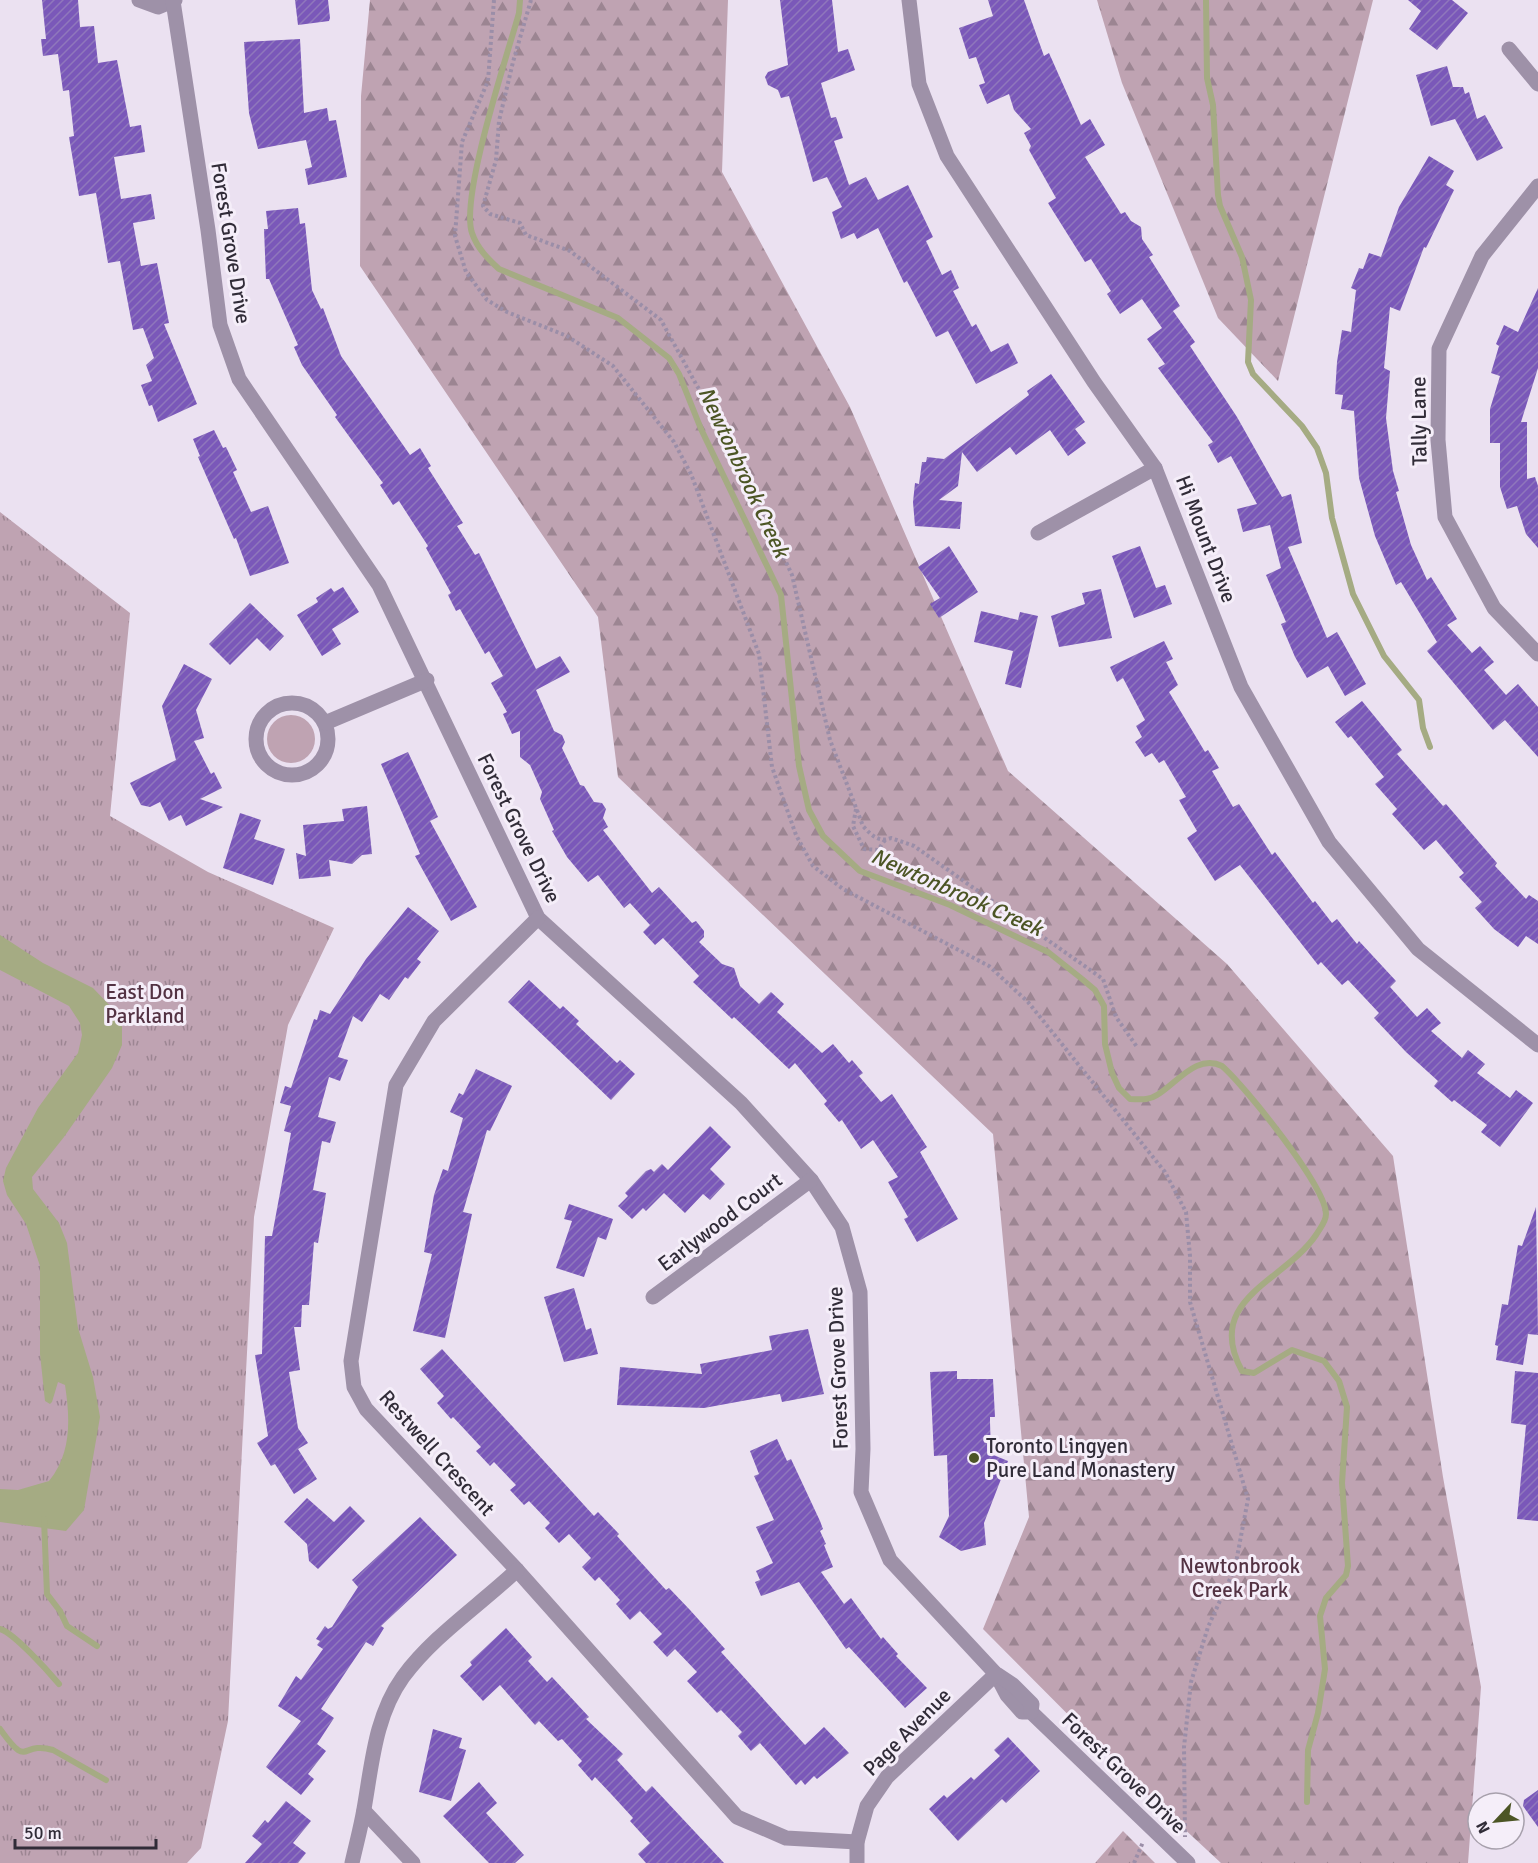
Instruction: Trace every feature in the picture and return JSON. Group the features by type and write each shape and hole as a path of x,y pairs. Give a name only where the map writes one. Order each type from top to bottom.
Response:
{"street":[{"name":"Forest Grove Drive","path":"139,0 158,7 174,1 220,325 238,379 380,585 538,918 741,1103 811,1180 842,1227 860,1292 863,1449 861,1492 870,1518 890,1560 996,1674 1007,1695 1022,1712 1031,1712 1186,1861"},
{"name":"Hi Mount Drive","path":"909,0 919,84 947,156 1094,382 1155,468 1241,687 1329,842 1418,949 1538,1045"},
{"path":"1509,49 1538,84"},
{"name":"Tally Lane","path":"1538,186 1482,256 1439,349 1438,440 1445,517 1494,608 1538,654"},
{"path":"1038,533 1155,468"},
{"path":"325,723 427,680"},
{"path":"296,703 308,706 325,723 328,746 316,766 306,772 283,774 264,762 258,752 256,740 258,728 263,717 278,706 296,703"},
{"name":"Restwell Crescent","path":"538,918 434,1021 396,1085 351,1361 354,1387 366,1409 517,1570 737,1817 786,1838 857,1842"},
{"name":"Earlywood Court","path":"653,1298 811,1180"},
{"path":"352,1863 380,1725 402,1678 420,1656 517,1570"},
{"name":"Page Avenue","path":"857,1863 857,1842 867,1806 887,1777 996,1674"},
{"path":"364,1811 413,1863"}],"path":[{"path":"494,0 488,81 462,142 455,236 466,272 487,300 507,312 567,336 613,366 674,442 691,474 759,654 772,766 796,835 813,866 843,889 989,966 1028,1002 1165,1172 1186,1212 1190,1302 1248,1499 1235,1568 1208,1627 1191,1682 1184,1748 1186,1861"},
{"path":"531,0 499,121 496,160 483,206 490,214 520,223 526,235 539,242 570,251 661,320 697,386 714,411 728,445 749,481 792,575 830,740 863,826 872,837 885,840 891,838 914,846 1103,979 1116,1017 1137,1047"},
{"path":"856,809 853,826 864,849 878,850 885,840"},
{"path":"1134,1863 1150,1827"}],"green space":[{"name":"Newtonbrook Creek Park","path":"370,0 728,0 722,172 850,407 1008,771 1227,964 1393,1156 1443,1477 1481,1687 1473,1791 1466,1791 1468,1863 1221,1863 1151,1798 983,1629 1029,1517 993,1134 618,777 598,617 360,266 361,96"},
{"path":"1097,0 1373,0 1278,381 1218,318 1122,83"},
{"name":"East Don Parkland","path":"0,512 130,613 110,816 208,872 334,928 288,1025 254,1217 228,1721 201,1848 187,1863 0,1863"},
{"path":"291,715 308,722 315,739 308,756 291,763 274,756 267,739 274,722"},
{"path":"1123,1831 1155,1863 1095,1863"}],"shaded area":[{"path":"0,935 43,963 93,988 116,1012 122,1023 122,1045 112,1068 64,1137 32,1177 33,1189 59,1223 67,1243 78,1328 93,1377 100,1417 84,1510 66,1531 0,1522 0,1489 18,1490 49,1481 62,1459 68,1422 65,1385 58,1382 52,1402 50,1404 45,1401 40,1354 40,1266 26,1224 7,1195 3,1181 6,1168 38,1108 78,1053 82,1035 80,1023 69,1006 0,970"}],"building":[{"path":"42,0 78,0 80,27 94,26 98,63 117,60 130,127 141,125 145,152 114,157 121,199 151,194 155,219 133,223 141,266 157,263 169,323 164,324 197,404 158,422 141,385 152,381 146,365 154,358 143,328 133,330 120,261 108,263 96,193 79,196 69,137 74,136 69,90 63,91 58,54 43,56 41,39 46,39"},
{"path":"295,0 328,0 329,21 298,25"},
{"path":"780,0 832,0 838,52 848,49 855,70 821,83 831,118 836,117 843,138 834,141 849,185 866,177 878,200 908,185 933,237 926,241 942,275 951,270 959,288 953,291 972,327 976,324 991,352 1008,343 1018,363 976,384 948,331 936,337 907,281 904,283 878,228 857,239 854,233 841,239 832,212 842,207 827,177 813,182 789,96 781,98 778,90 768,85 765,77 768,72 788,65"},
{"path":"988,0 1024,0 1044,56 1049,53 1081,125 1090,119 1105,145 1085,157 1121,214 1125,212 1131,221 1141,227 1142,239 1153,255 1149,257 1180,306 1173,311 1195,342 1190,346 1237,417 1282,497 1291,494 1302,543 1288,547 1327,638 1337,632 1366,684 1345,696 1328,666 1307,678 1295,657 1281,624 1286,622 1266,575 1281,568 1270,525 1243,532 1237,509 1257,504 1231,456 1218,463 1208,445 1213,442 1158,368 1165,364 1147,339 1162,328 1142,299 1120,314 1107,294 1111,291 1091,259 1085,262 1048,203 1056,198 1029,150 1031,146 1024,133 1031,129 1014,110 1009,94 987,104 979,85 985,83 976,57 969,59 959,28 993,16"},
{"path":"1408,0 1452,0 1468,13 1437,50 1409,29 1421,11"},
{"path":"300,39 304,113 327,108 329,121 336,120 347,177 308,185 305,169 312,167 306,140 258,149 249,113 244,42"},
{"path":"1447,66 1453,87 1463,87 1465,94 1469,92 1477,119 1485,115 1503,148 1477,161 1455,119 1431,126 1416,75"},
{"path":"1429,156 1454,171 1446,185 1454,190 1426,248 1424,247 1400,311 1390,307 1384,368 1390,371 1386,418 1393,471 1399,491 1396,492 1411,545 1427,580 1431,577 1457,619 1447,625 1472,653 1480,646 1494,662 1484,670 1506,695 1518,684 1538,707 1538,757 1505,720 1493,730 1427,651 1437,642 1401,582 1396,585 1375,536 1359,478 1354,411 1341,409 1343,395 1335,394 1342,330 1351,332 1356,290 1351,288 1359,268 1363,269 1369,253 1381,257 1399,207"},
{"path":"298,208 300,224 305,223 312,290 321,309 323,308 341,356 410,455 420,448 431,466 428,468 463,523 457,526 475,555 479,553 536,669 560,656 570,672 536,690 554,731 562,735 565,742 562,748 580,785 584,786 594,802 602,803 606,809 603,818 608,827 603,830 652,893 659,887 692,923 696,921 704,931 704,937 699,942 722,964 734,968 740,986 759,1004 771,992 784,1004 777,1012 822,1053 833,1044 849,1063 852,1060 863,1073 859,1076 881,1102 892,1094 927,1147 920,1152 958,1219 917,1242 904,1219 908,1217 888,1182 898,1177 873,1140 861,1149 842,1120 839,1122 824,1104 827,1101 795,1063 789,1069 734,1017 732,1019 693,982 699,976 663,938 655,945 643,932 650,925 630,903 624,908 598,875 588,882 567,857 552,831 554,830 540,799 542,792 530,765 520,757 520,731 512,734 503,714 507,712 491,683 503,676 489,651 485,654 460,609 456,611 448,595 451,593 426,548 428,546 399,501 393,505 380,485 383,483 335,417 337,415 302,365 294,347 298,345 269,279 266,279 264,229 268,229 266,211"},
{"path":"1538,288 1538,368 1521,422 1527,422 1527,479 1535,477 1538,486 1538,548 1526,534 1517,506 1507,509 1500,487 1500,443 1490,443 1490,409 1500,376 1491,373 1499,346 1496,344 1504,325 1518,332"},
{"path":"1051,374 1085,422 1075,429 1086,443 1068,456 1050,430 1016,455 1010,447 977,472 962,452 958,486 939,500 962,502 960,529 915,526 913,502 915,483 919,484 922,462 926,462 927,457 944,459 1029,395 1027,391"},
{"path":"214,430 223,448 226,447 237,470 233,472 251,512 268,506 289,563 250,576 236,538 234,539 198,457 200,456 193,439"},
{"path":"949,546 978,592 939,618 930,604 940,598 918,567"},
{"path":"1140,546 1156,588 1165,585 1172,604 1134,618 1112,556"},
{"path":"343,587 359,612 332,629 341,644 322,656 297,615 318,602 316,598 331,588 334,592"},
{"path":"1101,589 1112,638 1059,647 1051,616 1085,604 1082,593"},
{"path":"250,603 284,636 270,651 257,638 230,665 209,644"},
{"path":"981,611 1018,620 1020,612 1038,616 1021,688 1005,684 1013,651 974,642"},
{"path":"1164,641 1173,659 1166,662 1178,685 1169,692 1205,752 1208,750 1219,768 1212,771 1233,807 1239,804 1272,855 1275,852 1313,903 1315,901 1332,923 1337,919 1357,944 1359,941 1396,981 1390,987 1417,1017 1427,1008 1441,1023 1431,1031 1462,1058 1468,1050 1485,1064 1477,1073 1510,1098 1516,1090 1533,1103 1500,1147 1481,1132 1487,1125 1454,1100 1452,1102 1434,1086 1438,1081 1374,1018 1379,1013 1348,980 1342,985 1321,962 1318,965 1240,865 1215,881 1187,838 1197,831 1179,800 1186,797 1164,760 1159,763 1152,753 1145,757 1135,742 1142,737 1136,726 1145,720 1123,678 1117,682 1110,667"},
{"path":"184,664 212,679 196,710 204,738 194,741 211,774 214,772 222,788 200,799 223,807 186,826 181,815 169,821 160,802 150,807 141,805 130,783 176,760 162,706"},
{"path":"1362,701 1402,750 1397,754 1443,806 1446,804 1497,863 1495,866 1526,899 1529,895 1538,901 1538,944 1526,936 1518,947 1494,929 1475,908 1482,902 1459,877 1464,873 1436,840 1424,850 1392,814 1397,809 1375,784 1384,777 1351,736 1348,738 1335,722"},
{"path":"408,752 438,817 430,821 477,907 451,921 415,856 420,854 381,764"},
{"path":"367,806 372,854 362,855 352,864 329,860 331,876 299,879 296,853 306,856 303,825 344,821 342,809"},
{"path":"240,813 261,820 254,839 285,849 273,885 223,868"},
{"path":"408,907 439,931 417,959 421,962 408,979 405,977 389,1000 380,994 362,1022 353,1016 338,1057 348,1060 340,1081 329,1077 318,1117 336,1122 330,1143 322,1141 313,1190 326,1193 318,1243 314,1242 309,1305 302,1305 301,1327 294,1327 300,1370 289,1372 298,1428 308,1443 298,1449 317,1479 294,1494 275,1464 271,1466 257,1443 268,1436 255,1355 262,1354 265,1236 272,1236 291,1133 284,1131 291,1106 280,1103 285,1086 291,1088 314,1019 317,1020 320,1010 330,1014 366,959"},
{"path":"529,980 560,1009 563,1006 579,1021 576,1024 617,1063 620,1060 635,1074 611,1100 508,1002"},
{"path":"476,1069 512,1086 490,1131 487,1130 463,1212 472,1214 445,1338 413,1331 432,1254 424,1252 434,1195 443,1169 448,1171 463,1118 450,1112 459,1093 463,1095"},
{"path":"710,1126 731,1147 710,1169 725,1184 710,1200 703,1194 685,1213 664,1193 646,1211 643,1208 632,1219 618,1206 628,1196 625,1193 646,1171 651,1169 654,1172 662,1164 668,1170"},
{"path":"569,1204 613,1219 606,1240 598,1237 584,1277 556,1268 572,1221 564,1219"},
{"path":"1536,1207 1538,1335 1528,1334 1523,1365 1496,1360 1498,1346 1495,1345 1502,1304 1508,1305 1518,1245 1522,1246"},
{"path":"574,1288 586,1330 591,1328 598,1354 564,1362 544,1297"},
{"path":"808,1329 824,1394 782,1402 780,1394 704,1408 617,1405 620,1367 702,1374 700,1364 772,1350 769,1336"},
{"path":"442,1349 594,1516 598,1512 666,1590 669,1588 690,1610 725,1649 721,1652 805,1745 824,1727 849,1753 817,1779 814,1776 805,1785 801,1780 796,1785 760,1743 751,1751 738,1736 742,1732 721,1710 717,1713 687,1681 697,1672 675,1649 667,1657 653,1642 662,1634 640,1611 630,1620 616,1604 620,1600 599,1577 595,1581 582,1567 591,1558 569,1534 559,1543 545,1528 550,1523 529,1501 524,1505 510,1490 516,1485 494,1462 490,1466 476,1451 481,1447 437,1403 444,1396 420,1369"},
{"name":"Toronto Lingyen Pure Land Monastery","path":"957,1371 957,1379 993,1379 995,1417 990,1417 991,1454 1008,1461 984,1523 986,1545 961,1551 939,1537 949,1516 947,1455 934,1456 930,1372"},
{"path":"1515,1371 1538,1373 1538,1521 1517,1519 1526,1425 1511,1423"},
{"path":"777,1439 787,1461 791,1459 823,1529 820,1531 833,1567 821,1572 844,1604 851,1598 881,1639 883,1637 898,1654 896,1656 927,1688 905,1708 849,1647 846,1649 799,1582 761,1596 755,1582 760,1580 756,1571 773,1563 756,1527 774,1520 754,1476 759,1474 750,1451"},
{"path":"307,1498 334,1522 350,1506 365,1521 318,1569 309,1561 307,1544 284,1522"},
{"path":"420,1517 457,1555 381,1626 384,1628 373,1646 366,1642 321,1709 334,1718 317,1744 326,1751 308,1774 314,1779 301,1795 266,1767 301,1721 278,1706 296,1676 301,1680 323,1649 317,1645 320,1641 316,1639 325,1626 328,1629 332,1627 358,1587 352,1580"},
{"path":"506,1628 532,1657 528,1661 547,1682 552,1677 589,1717 586,1719 623,1754 617,1760 646,1792 652,1786 724,1863 646,1863 638,1854 650,1843 630,1821 633,1818 612,1795 595,1777 592,1781 578,1765 582,1761 562,1739 558,1741 539,1721 535,1725 500,1685 483,1701 460,1676 472,1665 470,1662"},
{"path":"433,1729 462,1738 459,1748 466,1750 451,1801 419,1792"},
{"path":"1008,1737 1040,1771 1006,1803 1002,1799 958,1841 929,1809 944,1795 947,1798 971,1777 974,1780 1000,1756 994,1750"},
{"path":"479,1782 497,1803 486,1813 524,1855 515,1863 489,1863 443,1816"},
{"path":"1538,1790 1538,1827 1526,1810 1526,1799"},
{"path":"286,1801 311,1821 293,1843 306,1853 298,1863 245,1863 262,1844 252,1836 265,1820 268,1823"}],"waterway":[{"name":"Newtonbrook Creek","path":"520,0 519,13 478,159 470,215 472,233 480,248 499,269 618,318 669,358 679,374 701,429 781,595 799,766 809,810 823,836 860,871 950,905 1048,952 1095,990 1104,1006 1105,1044 1112,1073 1119,1088 1130,1099 1154,1097 1195,1067 1213,1063 1222,1066 1283,1137 1313,1182 1322,1201 1326,1217 1316,1235 1302,1251 1252,1294 1240,1309 1233,1326 1233,1346 1242,1371 1254,1373 1292,1350 1324,1361 1339,1381 1347,1407 1342,1483 1348,1566 1346,1575 1326,1598 1320,1616 1325,1669 1318,1713 1308,1750 1307,1802"},
{"path":"1206,0 1207,78 1213,105 1218,195 1220,206 1242,257 1251,300 1248,362 1253,374 1302,426 1317,448 1326,473 1332,518 1353,594 1384,656 1419,700 1423,728 1430,747"},
{"path":"44,1519 47,1594 60,1611 67,1626 97,1646"},
{"path":"0,1629 22,1645 59,1684"},
{"path":"0,1729 16,1749 25,1752 35,1748 53,1750 106,1780"}],"place":[{"name":"Toronto Lingyen Pure Land Monastery","path":"974,1458"}]}
